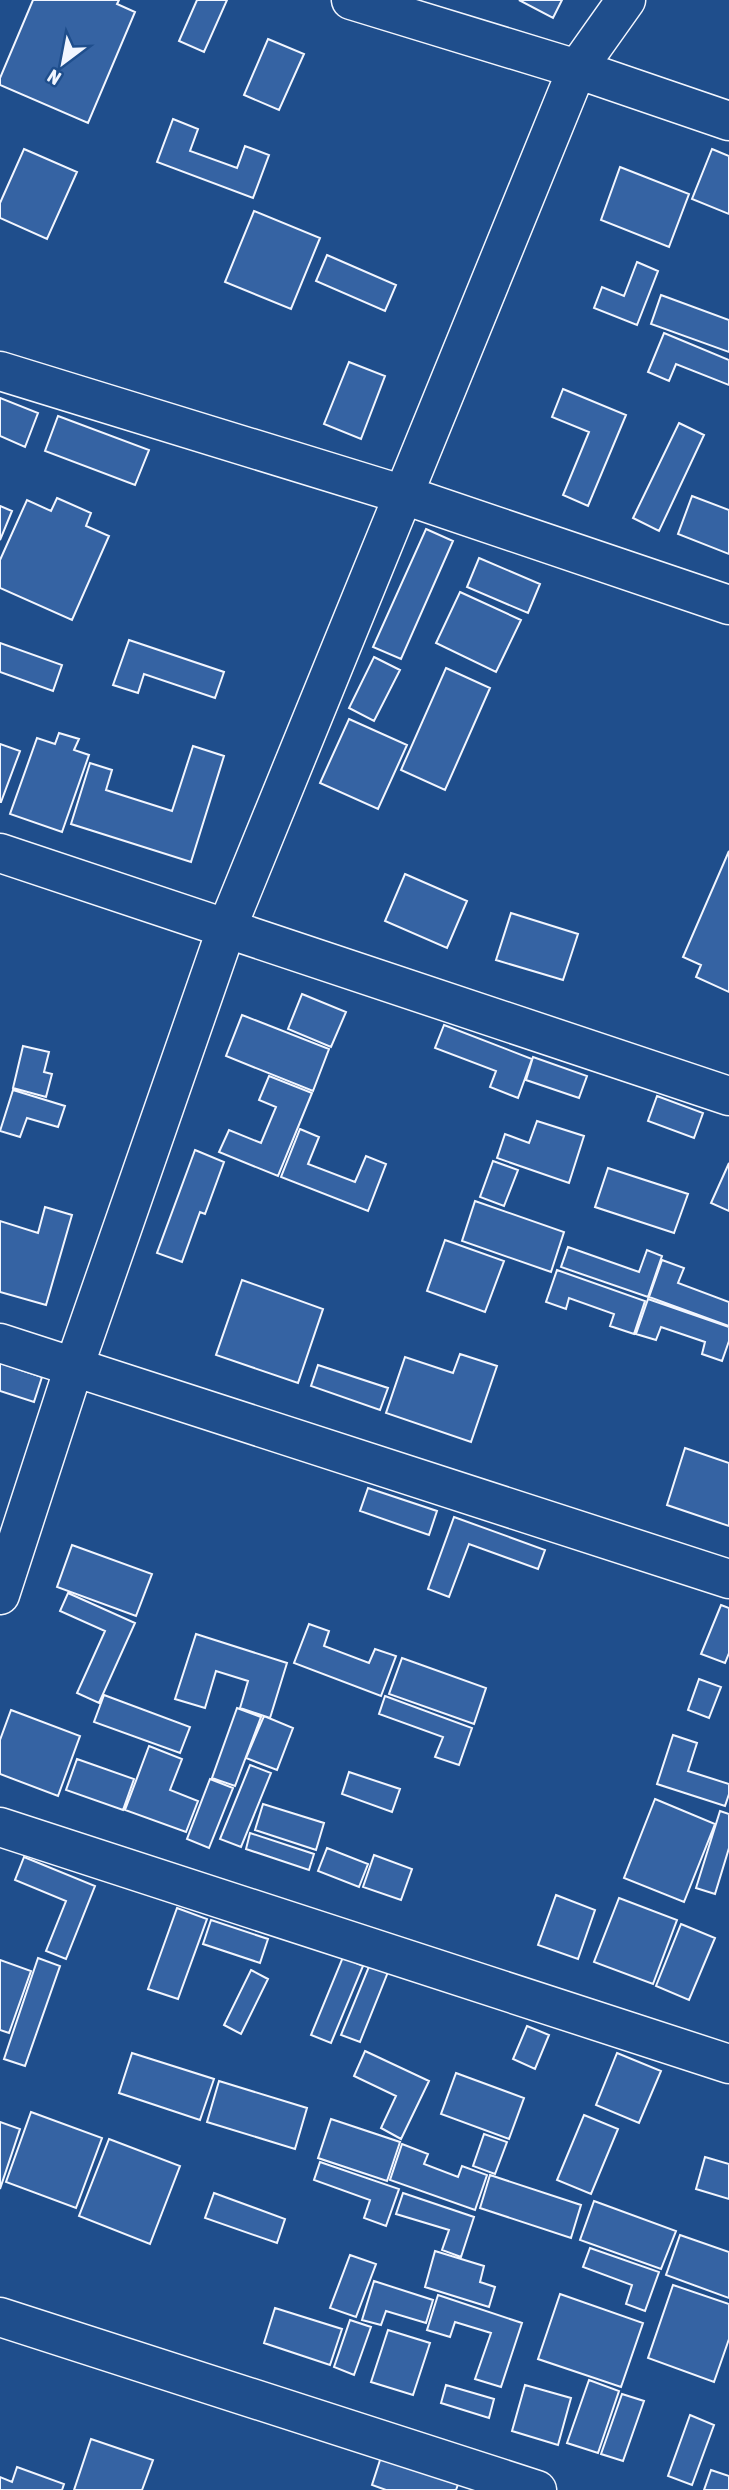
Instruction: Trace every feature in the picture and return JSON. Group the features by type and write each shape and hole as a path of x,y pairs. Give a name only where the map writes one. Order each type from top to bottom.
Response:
{"street":[{"path":"351,0 577,69 729,121"},
{"path":"0,1595 74,1367 226,930 577,69 626,0"},
{"path":"0,371 404,495 729,605"},
{"path":"0,853 729,1096"},
{"path":"0,1343 729,1579"},
{"path":"0,1827 729,2064"},
{"path":"0,2317 537,2490"}],"building":[{"path":"33,0 119,0 117,4 135,12 88,123 0,85 0,78"},
{"path":"197,0 227,0 204,52 179,41"},
{"path":"519,0 562,0 553,18"},
{"path":"268,39 304,54 279,110 244,95"},
{"path":"173,119 198,129 190,151 237,168 245,146 269,155 253,198 157,162"},
{"path":"24,149 77,172 47,239 0,218 0,203"},
{"path":"712,149 729,156 729,214 692,199"},
{"path":"620,167 689,194 669,247 601,220"},
{"path":"254,211 320,238 291,309 225,282"},
{"path":"327,255 396,285 385,311 316,281"},
{"path":"637,262 658,271 637,325 594,308 602,287 624,296"},
{"path":"661,295 729,320 729,352 651,324"},
{"path":"664,333 729,360 729,385 676,364 669,381 648,372"},
{"path":"349,362 385,376 361,439 324,424"},
{"path":"563,389 626,415 588,506 563,495 589,432 552,417"},
{"path":"0,398 38,413 25,447 0,436"},
{"path":"58,416 149,450 135,485 45,451"},
{"path":"679,423 704,435 659,531 633,518"},
{"path":"692,496 729,510 729,554 678,534"},
{"path":"57,498 91,513 86,526 109,536 72,620 0,588 0,560 27,500 51,511"},
{"path":"0,506 12,511 0,540"},
{"path":"426,529 453,541 401,659 373,647"},
{"path":"479,558 540,584 528,613 467,587"},
{"path":"460,592 521,620 496,672 436,643"},
{"path":"129,640 224,672 215,698 144,674 138,693 113,685"},
{"path":"0,643 62,665 53,691 0,672"},
{"path":"374,657 400,670 374,721 349,708"},
{"path":"446,668 490,688 445,790 401,770"},
{"path":"349,719 407,745 378,809 320,783"},
{"path":"59,733 79,739 74,750 89,755 62,832 10,814 37,738 55,744"},
{"path":"0,744 20,751 1,802 0,802"},
{"path":"193,746 224,756 191,862 71,824 90,763 112,770 106,790 172,811"},
{"path":"729,851 729,992 696,977 701,965 683,957"},
{"path":"405,874 467,901 447,948 385,921"},
{"path":"511,913 578,934 563,980 496,960"},
{"path":"302,994 346,1012 331,1047 288,1029"},
{"path":"242,1015 329,1049 313,1091 226,1056"},
{"path":"444,1025 532,1059 518,1098 490,1087 496,1071 435,1048"},
{"path":"23,1046 49,1052 44,1072 52,1074 46,1097 13,1088"},
{"path":"533,1057 587,1076 579,1098 526,1080"},
{"path":"269,1076 312,1093 278,1176 219,1152 229,1130 261,1143 276,1107 259,1100"},
{"path":"13,1090 65,1106 58,1127 27,1118 20,1137 0,1131"},
{"path":"657,1096 703,1113 694,1138 648,1121"},
{"path":"537,1121 584,1136 569,1183 497,1158 505,1134 529,1143"},
{"path":"300,1129 319,1137 308,1164 355,1182 366,1156 386,1164 368,1211 281,1177"},
{"path":"195,1150 224,1162 205,1214 200,1212 182,1262 157,1253"},
{"path":"493,1161 518,1170 504,1206 480,1197"},
{"path":"729,1163 729,1211 711,1203"},
{"path":"608,1168 688,1194 674,1233 595,1207"},
{"path":"475,1201 564,1232 551,1272 462,1241"},
{"path":"45,1207 72,1215 46,1305 0,1292 0,1221 38,1233"},
{"path":"445,1240 504,1261 485,1312 427,1291"},
{"path":"568,1247 639,1272 647,1250 662,1256 648,1297 561,1267"},
{"path":"662,1260 684,1268 678,1283 729,1302 729,1326 649,1297"},
{"path":"557,1270 645,1301 634,1334 610,1326 614,1314 569,1298 566,1309 546,1302"},
{"path":"242,1280 323,1309 298,1383 216,1355"},
{"path":"648,1299 729,1327 729,1341 722,1361 702,1354 705,1342 661,1327 656,1340 636,1334"},
{"path":"460,1354 497,1366 471,1442 386,1413 405,1357 453,1373"},
{"path":"0,1363 42,1377 34,1402 0,1391"},
{"path":"318,1365 388,1388 380,1410 311,1386"},
{"path":"685,1448 729,1463 729,1526 667,1505"},
{"path":"368,1488 437,1511 429,1535 360,1511"},
{"path":"454,1517 545,1550 538,1569 469,1544 449,1597 428,1589"},
{"path":"72,1545 152,1574 136,1616 57,1587"},
{"path":"68,1593 135,1623 99,1703 77,1693 105,1631 60,1611"},
{"path":"721,1605 729,1608 729,1653 725,1663 701,1654"},
{"path":"309,1624 329,1631 324,1646 369,1663 375,1649 396,1656 381,1696 294,1663"},
{"path":"196,1634 287,1663 270,1718 240,1708 248,1681 216,1671 205,1708 175,1699"},
{"path":"402,1658 486,1688 474,1724 389,1694"},
{"path":"699,1679 721,1687 709,1718 688,1710"},
{"path":"104,1695 190,1727 180,1753 94,1722"},
{"path":"385,1696 472,1728 459,1765 435,1757 443,1737 379,1714"},
{"path":"237,1708 261,1717 235,1786 212,1778"},
{"path":"11,1710 80,1736 58,1796 0,1774 0,1740"},
{"path":"264,1716 293,1728 277,1770 246,1758"},
{"path":"673,1735 697,1743 688,1771 729,1784 725,1806 657,1784"},
{"path":"149,1746 182,1759 170,1790 198,1801 186,1832 125,1810"},
{"path":"77,1759 134,1779 123,1810 66,1790"},
{"path":"250,1765 271,1773 241,1847 220,1839"},
{"path":"349,1772 400,1789 392,1812 342,1794"},
{"path":"210,1779 233,1788 209,1848 187,1839"},
{"path":"655,1799 715,1824 684,1902 624,1878"},
{"path":"263,1804 324,1823 316,1850 255,1830"},
{"path":"720,1811 729,1814 729,1848 715,1894 696,1888"},
{"path":"250,1833 314,1854 309,1870 246,1849"},
{"path":"327,1848 368,1864 359,1887 318,1871"},
{"path":"374,1855 412,1869 401,1900 363,1887"},
{"path":"24,1857 95,1886 66,1959 46,1951 66,1901 15,1880"},
{"path":"556,1895 595,1910 578,1959 538,1945"},
{"path":"619,1898 677,1920 653,1984 594,1962"},
{"path":"177,1908 207,1919 178,1999 148,1989"},
{"path":"211,1920 268,1939 260,1963 203,1944"},
{"path":"681,1924 715,1938 689,2000 656,1986"},
{"path":"343,1957 363,1966 331,2043 311,2035"},
{"path":"38,1958 60,1966 25,2066 4,2059"},
{"path":"0,1960 31,1971 9,2033 0,2030"},
{"path":"370,1964 388,1972 360,2042 341,2035"},
{"path":"251,1970 268,1979 241,2034 224,2025"},
{"path":"527,2026 549,2035 535,2069 513,2059"},
{"path":"365,2051 429,2081 401,2139 381,2128 396,2096 354,2076"},
{"path":"132,2053 214,2079 200,2120 119,2093"},
{"path":"617,2053 661,2071 639,2123 596,2105"},
{"path":"456,2073 524,2098 509,2139 441,2114"},
{"path":"219,2081 307,2108 295,2149 207,2122"},
{"path":"31,2112 102,2138 76,2208 6,2182"},
{"path":"584,2115 618,2129 591,2194 557,2180"},
{"path":"331,2119 400,2142 387,2181 318,2158"},
{"path":"0,2122 20,2129 0,2189"},
{"path":"484,2134 507,2142 495,2174 473,2166"},
{"path":"109,2139 180,2166 150,2244 79,2216"},
{"path":"402,2144 428,2154 424,2164 458,2177 462,2166 487,2175 475,2210 390,2180"},
{"path":"705,2157 729,2164 729,2199 696,2189"},
{"path":"320,2162 399,2189 386,2226 364,2218 370,2200 314,2180"},
{"path":"490,2175 581,2205 571,2238 480,2208"},
{"path":"214,2193 285,2219 277,2243 205,2218"},
{"path":"403,2193 474,2217 461,2257 442,2250 449,2230 396,2214"},
{"path":"594,2201 676,2231 661,2269 580,2240"},
{"path":"680,2235 729,2252 729,2298 666,2275"},
{"path":"590,2248 659,2272 645,2311 626,2304 632,2285 583,2267"},
{"path":"435,2251 484,2266 480,2282 495,2287 489,2307 425,2287"},
{"path":"350,2255 376,2264 356,2317 330,2308"},
{"path":"374,2281 433,2300 426,2323 386,2311 381,2325 362,2320"},
{"path":"673,2285 729,2304 729,2339 714,2382 648,2358"},
{"path":"560,2294 643,2323 621,2387 538,2359"},
{"path":"438,2295 522,2323 501,2387 475,2379 491,2333 455,2322 450,2337 427,2330"},
{"path":"275,2308 342,2329 330,2365 264,2343"},
{"path":"350,2320 371,2327 354,2375 334,2367"},
{"path":"388,2330 430,2343 413,2395 371,2382"},
{"path":"589,2380 619,2391 598,2453 567,2443"},
{"path":"446,2385 494,2399 489,2418 441,2403"},
{"path":"525,2385 571,2398 558,2445 512,2431"},
{"path":"622,2394 644,2401 623,2461 601,2454"},
{"path":"690,2415 714,2425 692,2485 668,2476"},
{"path":"91,2439 153,2460 142,2490 74,2490"},
{"path":"382,2454 460,2479 456,2490 386,2490 372,2485"},
{"path":"17,2467 64,2484 62,2490 0,2490 0,2477 12,2482"},
{"path":"711,2470 729,2476 729,2490 704,2490"}]}
